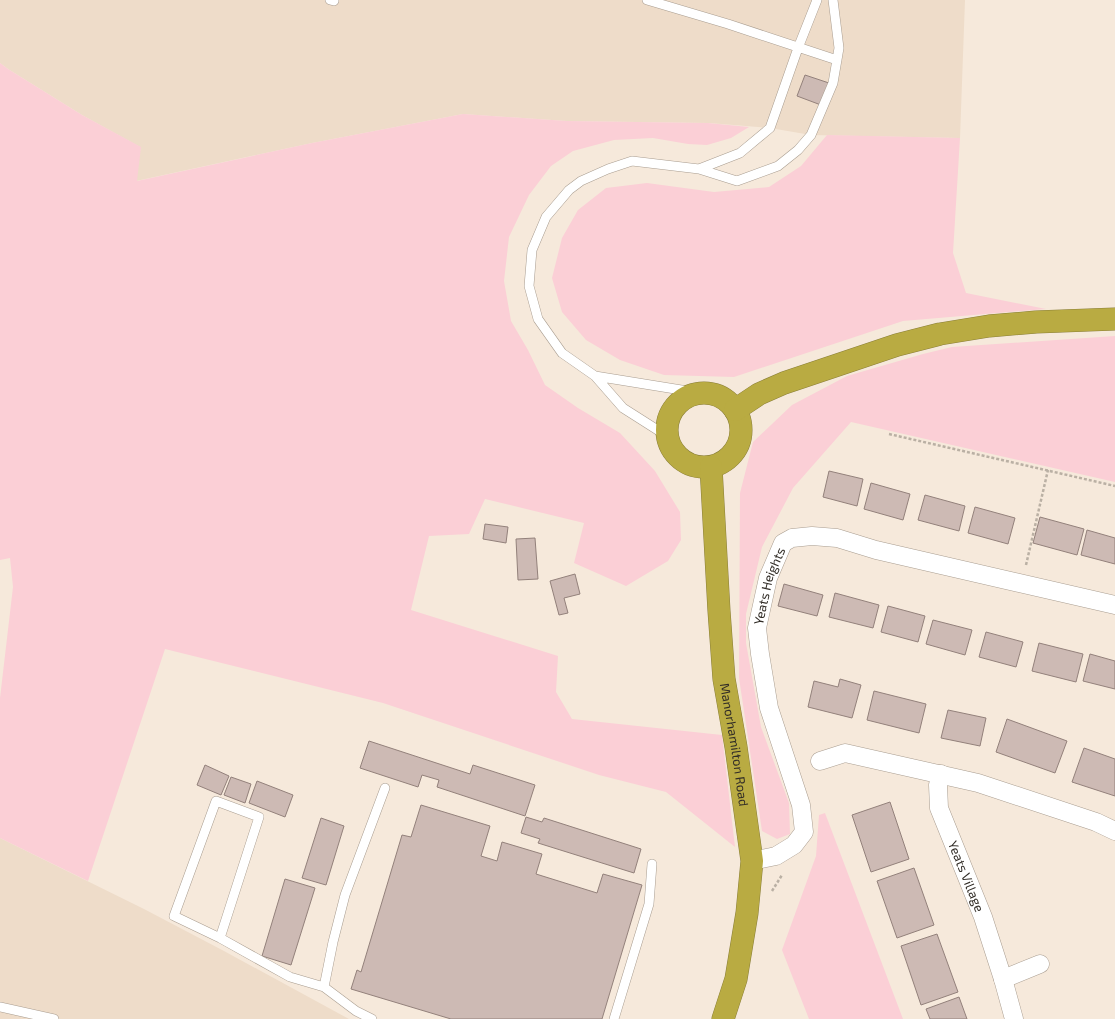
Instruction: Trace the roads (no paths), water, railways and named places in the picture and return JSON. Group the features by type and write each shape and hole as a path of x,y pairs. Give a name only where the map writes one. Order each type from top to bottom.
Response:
{"highway":[{"path":"735,410 759,394 784,383 897,345 940,334 989,326 1036,322 1115,319"},
{"path":"700,393 720,397 729,402 740,421 741,433 738,445 732,455 711,467 699,467 683,461 671,448 667,436 667,424 670,413 678,403 688,396 700,393"},
{"name":"Manorhamilton Road","path":"711,467 724,679 736,747 752,861 747,913 736,979 723,1019"}],"street":[{"name":"Yeats Heights","path":"752,861 776,856 794,845 804,832 801,805 770,708 760,654 757,628 768,578 783,543 792,538 812,536 837,538 876,550 1115,605"},
{"path":"820,761 844,753 978,782 1096,822 1115,831"},
{"name":"Yeats Village","path":"941,774 938,785 939,808 983,917 1014,1019"},
{"path":"1003,979 1040,964"}],"lane":[{"path":"330,0 334,0"},
{"path":"647,0 728,24 837,60"},
{"path":"699,169 740,153 770,128 798,48 817,0"},
{"path":"667,436 623,408 595,376 562,353 538,319 529,286 532,250 546,217 569,190 582,181 608,169 632,161 699,169 737,181 778,166 798,150 812,135 833,83 839,48 832,0"},
{"path":"595,376 700,393"},
{"path":"324,987 333,942 345,895 385,788"},
{"path":"220,938 259,817 216,801 174,916 220,938 290,977 324,987 356,1011 372,1019"},
{"path":"614,1019 649,904 652,864"},
{"path":"0,1007 54,1019"}]}
